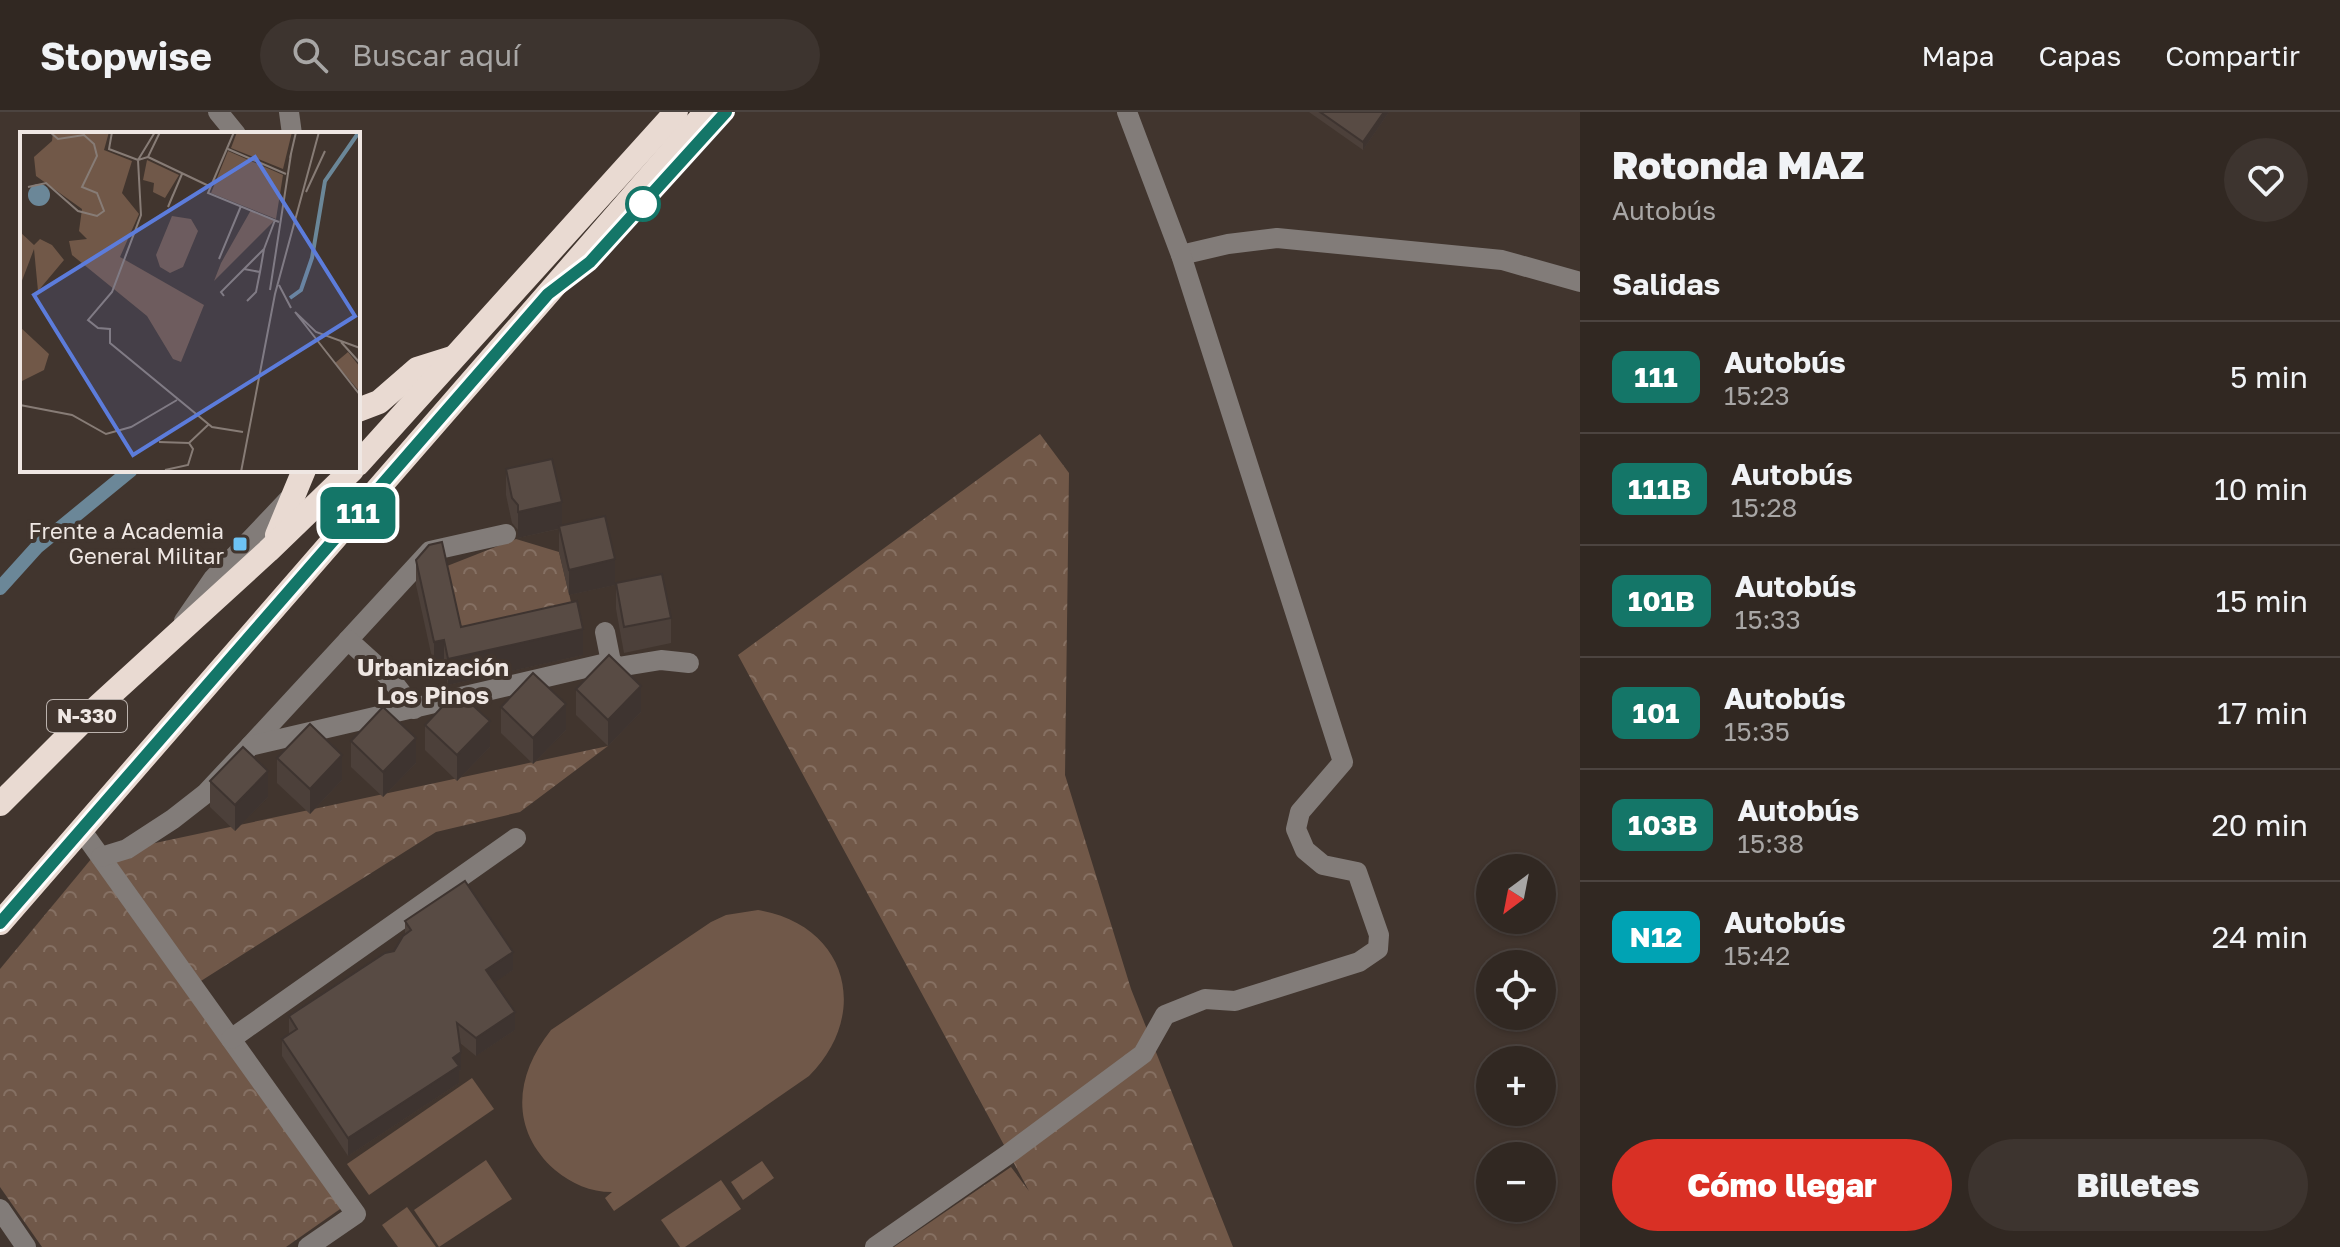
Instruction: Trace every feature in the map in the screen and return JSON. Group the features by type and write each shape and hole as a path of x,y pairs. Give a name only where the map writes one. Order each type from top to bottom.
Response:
{"highway":[{"path":"360,462 676,112"},
{"name":"N-330","path":"0,923 706,112"},
{"path":"548,294 590,262 726,112"},
{"path":"360,409 379,402 417,369 455,357"},
{"name":"N-330","path":"0,804 177,631 268,551 350,472"},
{"path":"268,551 301,481"},
{"path":"0,939 94,848 168,733"}],"street":[{"path":"218,112 234,132"},
{"path":"289,112 292,132"},
{"path":"875,1247 1007,1155 1143,1054 1165,1015 1205,999 1235,1001 1359,962 1378,949 1379,935 1357,872 1323,865 1305,850 1296,829 1300,812 1343,762 1181,255 1127,112"},
{"path":"1181,255 1228,244 1277,238 1502,260 1580,282"},
{"path":"177,631 213,579 301,481"},
{"path":"94,848 127,849 205,794 430,551 506,534"},
{"path":"605,632 611,662 618,667 661,660 689,663"},
{"path":"348,640 390,678 414,709"},
{"path":"250,746 611,662"},
{"path":"231,1039 516,838"},
{"path":"94,848 356,1214 330,1241 308,1247"},
{"path":"0,1209 26,1247"}],"green space":[{"path":"1040,434 1069,473 1065,775 1131,989 1233,1247 894,1247 1011,1167 1029,1191 738,655"},
{"path":"516,539 559,552 577,627 461,653 442,568"},
{"path":"608,746 520,812 436,832 193,986 101,857 127,849"},
{"path":"92,858 343,1207 286,1247 42,1247 0,1187 0,969"},
{"path":"758,910 789,919 813,934 830,953 840,975 844,1000 840,1026 828,1052 809,1076 614,1211 605,1198 612,1192 589,1189 561,1175 540,1154 530,1137 522,1102 530,1065 551,1030 711,922 726,915"},
{"path":"472,1078 494,1109 369,1195 347,1164"},
{"path":"486,1160 512,1199 439,1247 414,1210"},
{"path":"762,1161 774,1178 743,1200 731,1182"},
{"path":"721,1180 741,1209 685,1247 680,1247 661,1220"},
{"path":"407,1207 436,1247 398,1247 382,1225"}],"building":[{"path":"1320,112 1384,112 1363,142"},
{"path":"552,459 562,502 518,512 506,469"},
{"path":"605,516 615,559 569,570 559,526"},
{"path":"442,542 461,627 577,601 583,629 448,659 444,640 434,642 416,560 429,545"},
{"path":"662,574 671,618 624,627 616,583"},
{"path":"609,655 641,686 608,720 576,689"},
{"path":"533,673 566,704 533,738 501,707"},
{"path":"457,691 490,721 457,755 425,725"},
{"path":"383,707 416,738 383,772 351,741"},
{"path":"310,724 342,755 310,789 277,758"},
{"path":"243,747 268,771 235,805 210,781"},
{"path":"465,881 513,952 486,970 515,1012 476,1038 457,1023 461,1052 453,1058 459,1066 348,1138 282,1039 297,1029 289,1016 385,953 394,951 403,936 411,930 405,921"}],"waterway":[{"path":"0,588 37,547 129,472"}],"bus line":[{"name":"111","path":"0,923 548,294 590,262 726,112"}],"place":[{"name":"Frente a Academia General Militar","path":"240,544"}],"district":[{"name":"Urbanización Los Pinos","path":"433,682"}]}
